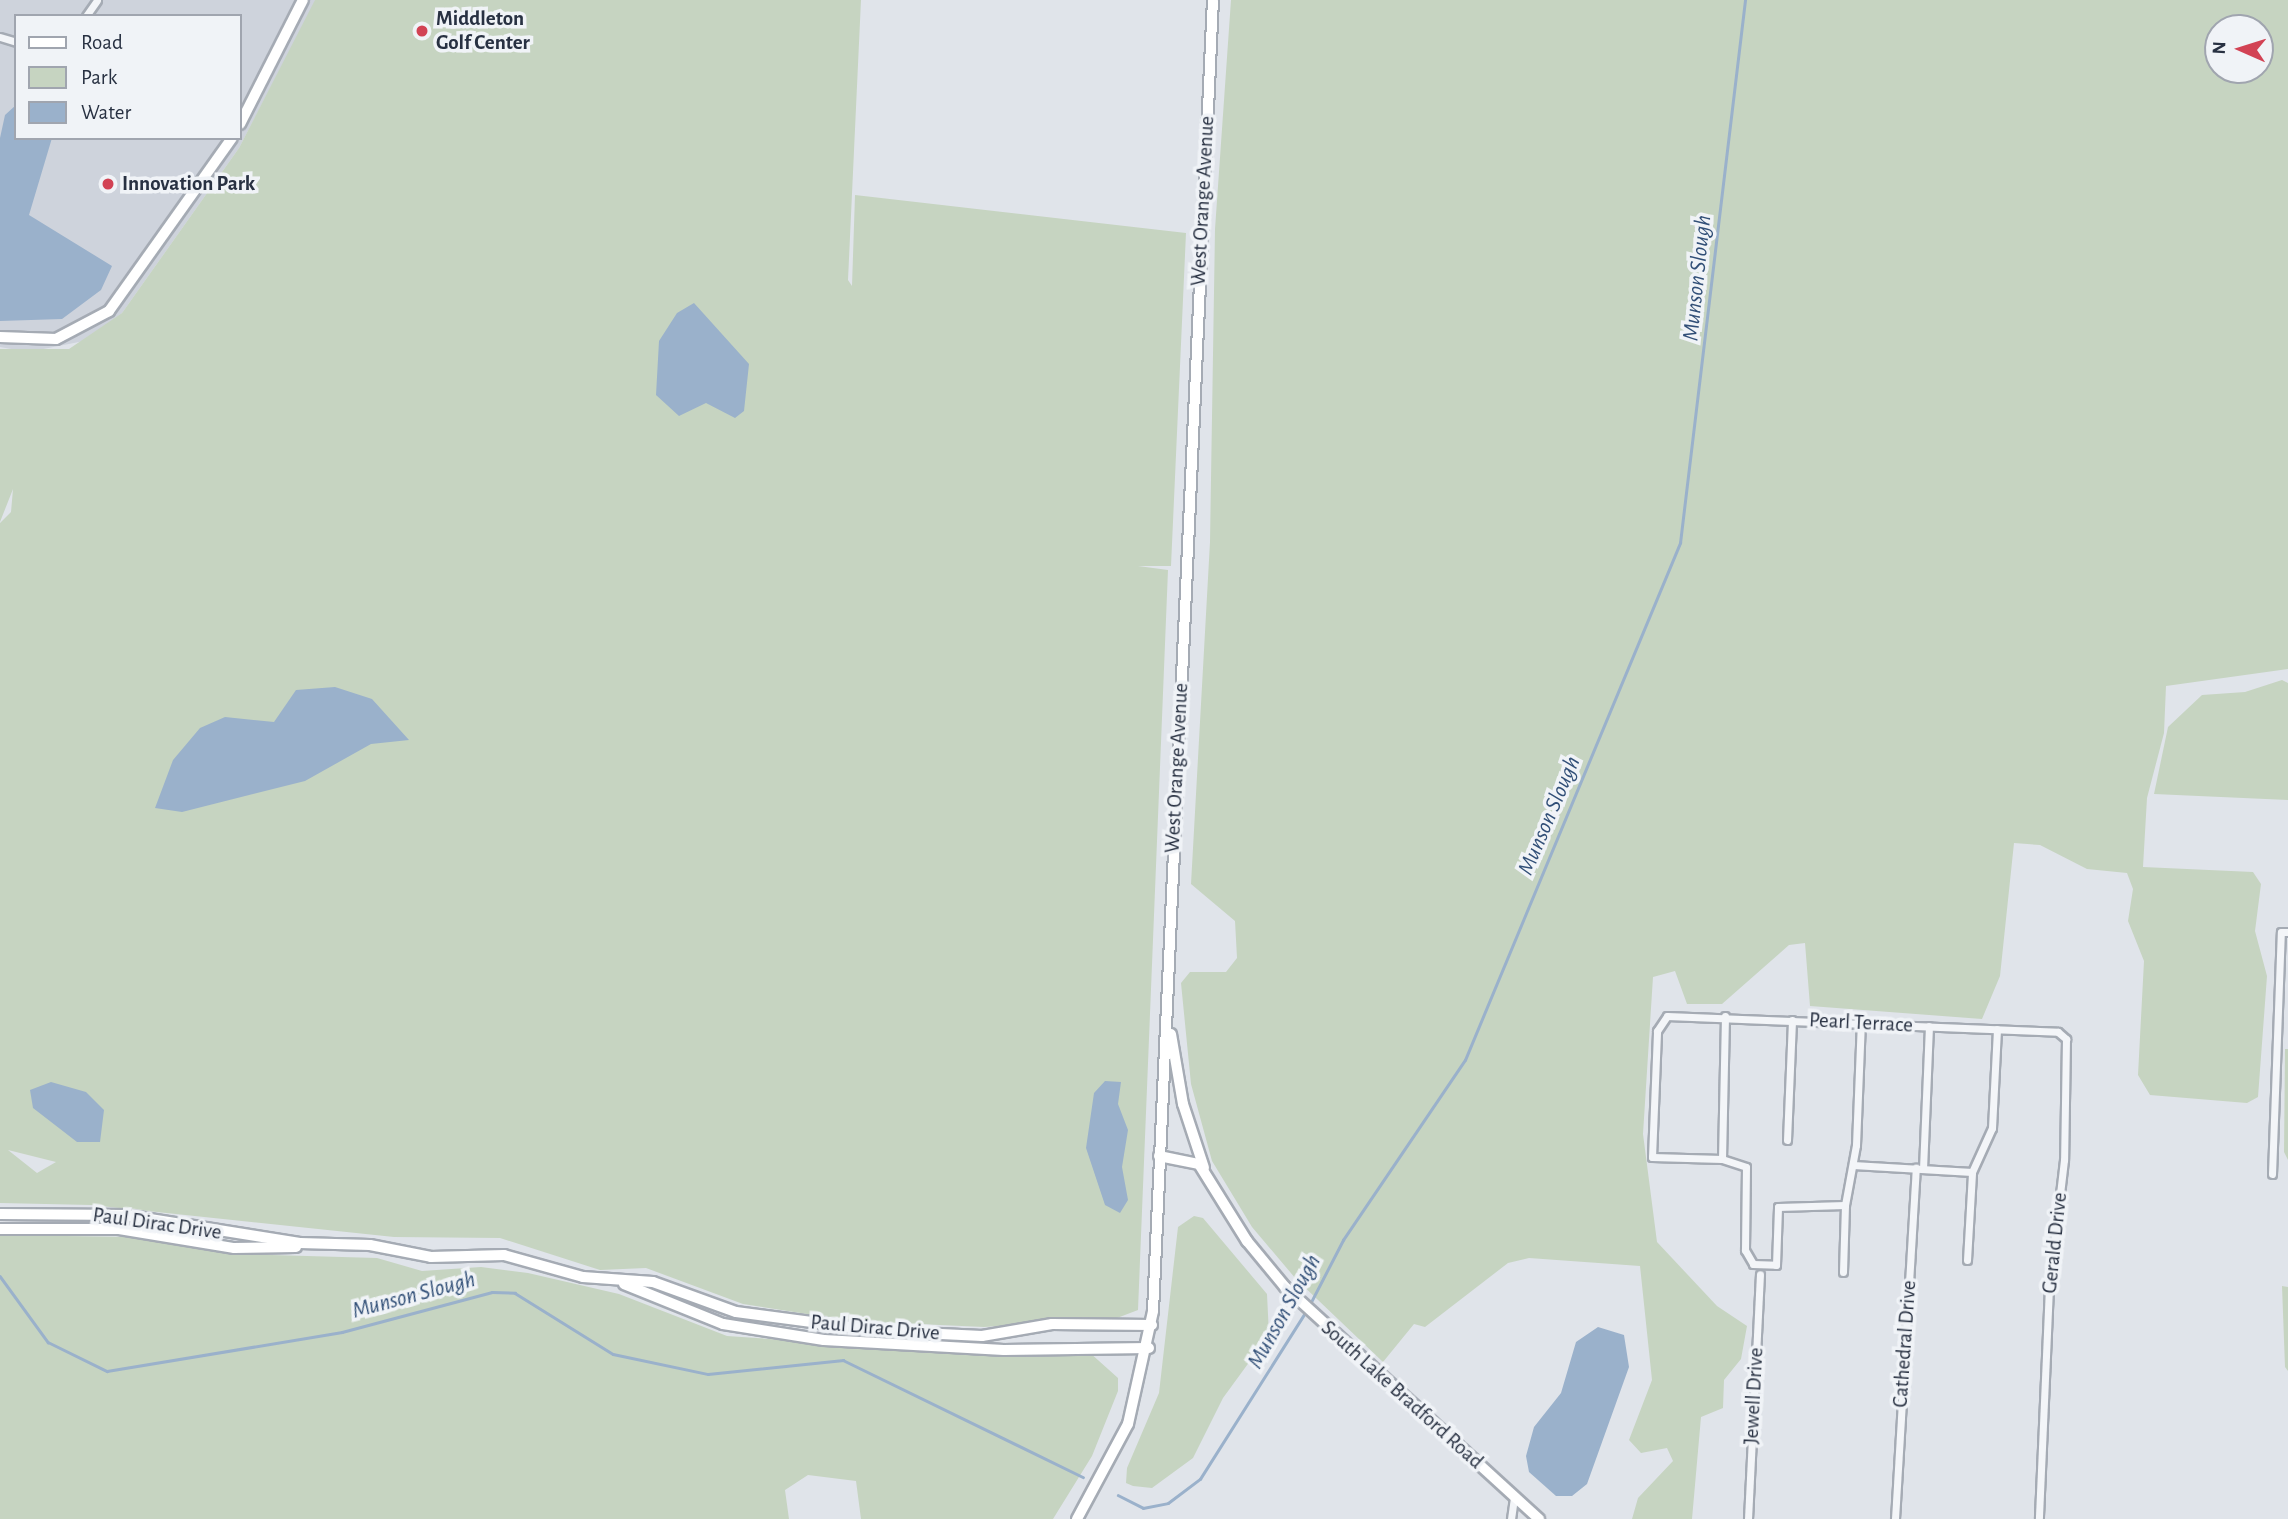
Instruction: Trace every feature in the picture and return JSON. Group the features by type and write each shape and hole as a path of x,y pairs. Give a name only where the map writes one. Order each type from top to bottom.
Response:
{"street":[{"path":"242,120 303,0"},
{"name":"West Orange Avenue","path":"1077,1519 1121,1442 1149,1348 1152,1325 1213,0"},
{"path":"0,337 56,338 109,311 231,140"},
{"path":"2272,1174 2285,932"},
{"path":"1167,998 1180,1092 1206,1174"},
{"name":"Pearl Terrace","path":"1722,1159 1652,1157 1659,1023 1672,1015 1997,1030"},
{"path":"1725,1016 1722,1159 1746,1167 1748,1260 1776,1265 1778,1207 1845,1205"},
{"path":"1787,1140 1792,1020"},
{"path":"1843,1272 1845,1205 1853,1165 1861,1023"},
{"name":"Cathedral Drive","path":"1895,1519 1929,1026"},
{"path":"1967,1260 1972,1172 1992,1128 1997,1030"},
{"name":"Gerald Drive","path":"1997,1030 2058,1032 2068,1053 2039,1519"},
{"name":"South Lake Bradford Road","path":"1159,1156 1192,1159 1206,1174 1247,1241 1296,1299 1539,1519"},
{"path":"1853,1165 1972,1172"},
{"name":"Paul Dirac Drive","path":"0,1214 125,1215 312,1245"},
{"name":"Paul Dirac Drive","path":"0,1229 119,1229 248,1249 370,1245 431,1257 504,1255 604,1279 723,1324 777,1334 1004,1350 1149,1348"},
{"name":"Jewell Drive","path":"1748,1519 1760,1273"},
{"name":"Paul Dirac Drive","path":"604,1279 653,1282 751,1315 895,1333 982,1336 1052,1324 1152,1325"},
{"path":"1511,1519 1514,1497"}],"shaded area":[{"name":"Innovation Park","path":"0,0 520,0 287,56 239,148 122,313 84,341 28,352 0,347"}],"green space":[{"path":"315,0 861,0 848,280 852,286 855,195 1186,233 1171,566 1138,566 1168,570 1138,1310 1117,1318 984,1327 852,1321 743,1304 646,1268 600,1270 500,1238 394,1237 91,1205 0,1203 0,523 11,512 13,489 0,522 0,349 69,349 122,313 239,148","holes":["8,1150 56,1162 37,1173"]},
{"path":"1231,0 2288,0 2288,669 2166,686 2164,733 2147,798 2143,867 2253,872 2261,884 2255,931 2267,976 2258,1097 2247,1103 2150,1095 2138,1075 2144,961 2128,921 2133,889 2127,873 2087,869 2040,845 2014,843 2000,976 1982,1019 1810,1006 1805,943 1789,945 1722,1004 1687,1004 1675,971 1653,977 1643,1134 1657,1242 1717,1306 1747,1326 1741,1359 1724,1380 1723,1408 1701,1417 1692,1519 1632,1519 1638,1498 1673,1461 1667,1448 1641,1453 1629,1440 1652,1380 1640,1266 1529,1258 1508,1263 1425,1327 1414,1324 1383,1362 1296,1279 1252,1227 1212,1161 1191,1084 1181,983 1190,972 1226,972 1237,958 1235,921 1191,884 1210,542 1215,229"},
{"path":"2282,680 2288,683 2288,800 2154,794 2168,727 2202,695 2245,692"},
{"path":"2285,1049 2288,1049 2288,1160 2284,1152"},
{"path":"1194,1216 1203,1218 1267,1294 1269,1335 1223,1398 1193,1458 1152,1488 1133,1486 1126,1483 1127,1468 1159,1393 1178,1227"},
{"path":"0,1235 132,1237 236,1254 377,1258 422,1271 481,1267 528,1273 619,1294 727,1336 1013,1356 1089,1352 1118,1378 1118,1391 1092,1456 1053,1519 861,1519 856,1481 808,1475 785,1490 789,1519 0,1519"},
{"path":"2282,1286 2288,1287 2288,1371 2285,1367"}],"water":[{"path":"14,107 14,140 51,140 29,215 112,266 101,290 62,319 0,321 0,138 5,115"},
{"path":"694,303 749,364 744,411 735,418 706,403 679,416 656,395 659,341 677,313"},
{"path":"335,687 372,699 409,740 371,744 305,781 182,812 155,808 173,760 200,728 225,717 274,722 296,690"},
{"path":"1105,1081 1121,1082 1118,1104 1128,1130 1122,1167 1128,1200 1120,1213 1105,1205 1086,1148 1094,1093"},
{"path":"51,1082 86,1092 104,1110 100,1142 77,1142 33,1108 30,1090"},
{"path":"1598,1327 1624,1335 1629,1367 1587,1484 1572,1496 1556,1496 1529,1472 1526,1456 1534,1427 1561,1393 1576,1342"}],"waterway":[{"name":"Munson Slough","path":"1310,1304 1343,1240 1465,1060 1680,543 1745,0"},
{"name":"Munson Slough","path":"0,1276 48,1342 107,1371 342,1332 492,1292 515,1293 613,1354 708,1374 843,1360 1083,1477"},
{"name":"Munson Slough","path":"1118,1495 1143,1508 1168,1503 1200,1479 1307,1310"}],"place":[{"name":"Middleton Golf Center","path":"422,31"},
{"name":"Innovation Park","path":"108,184"}]}
